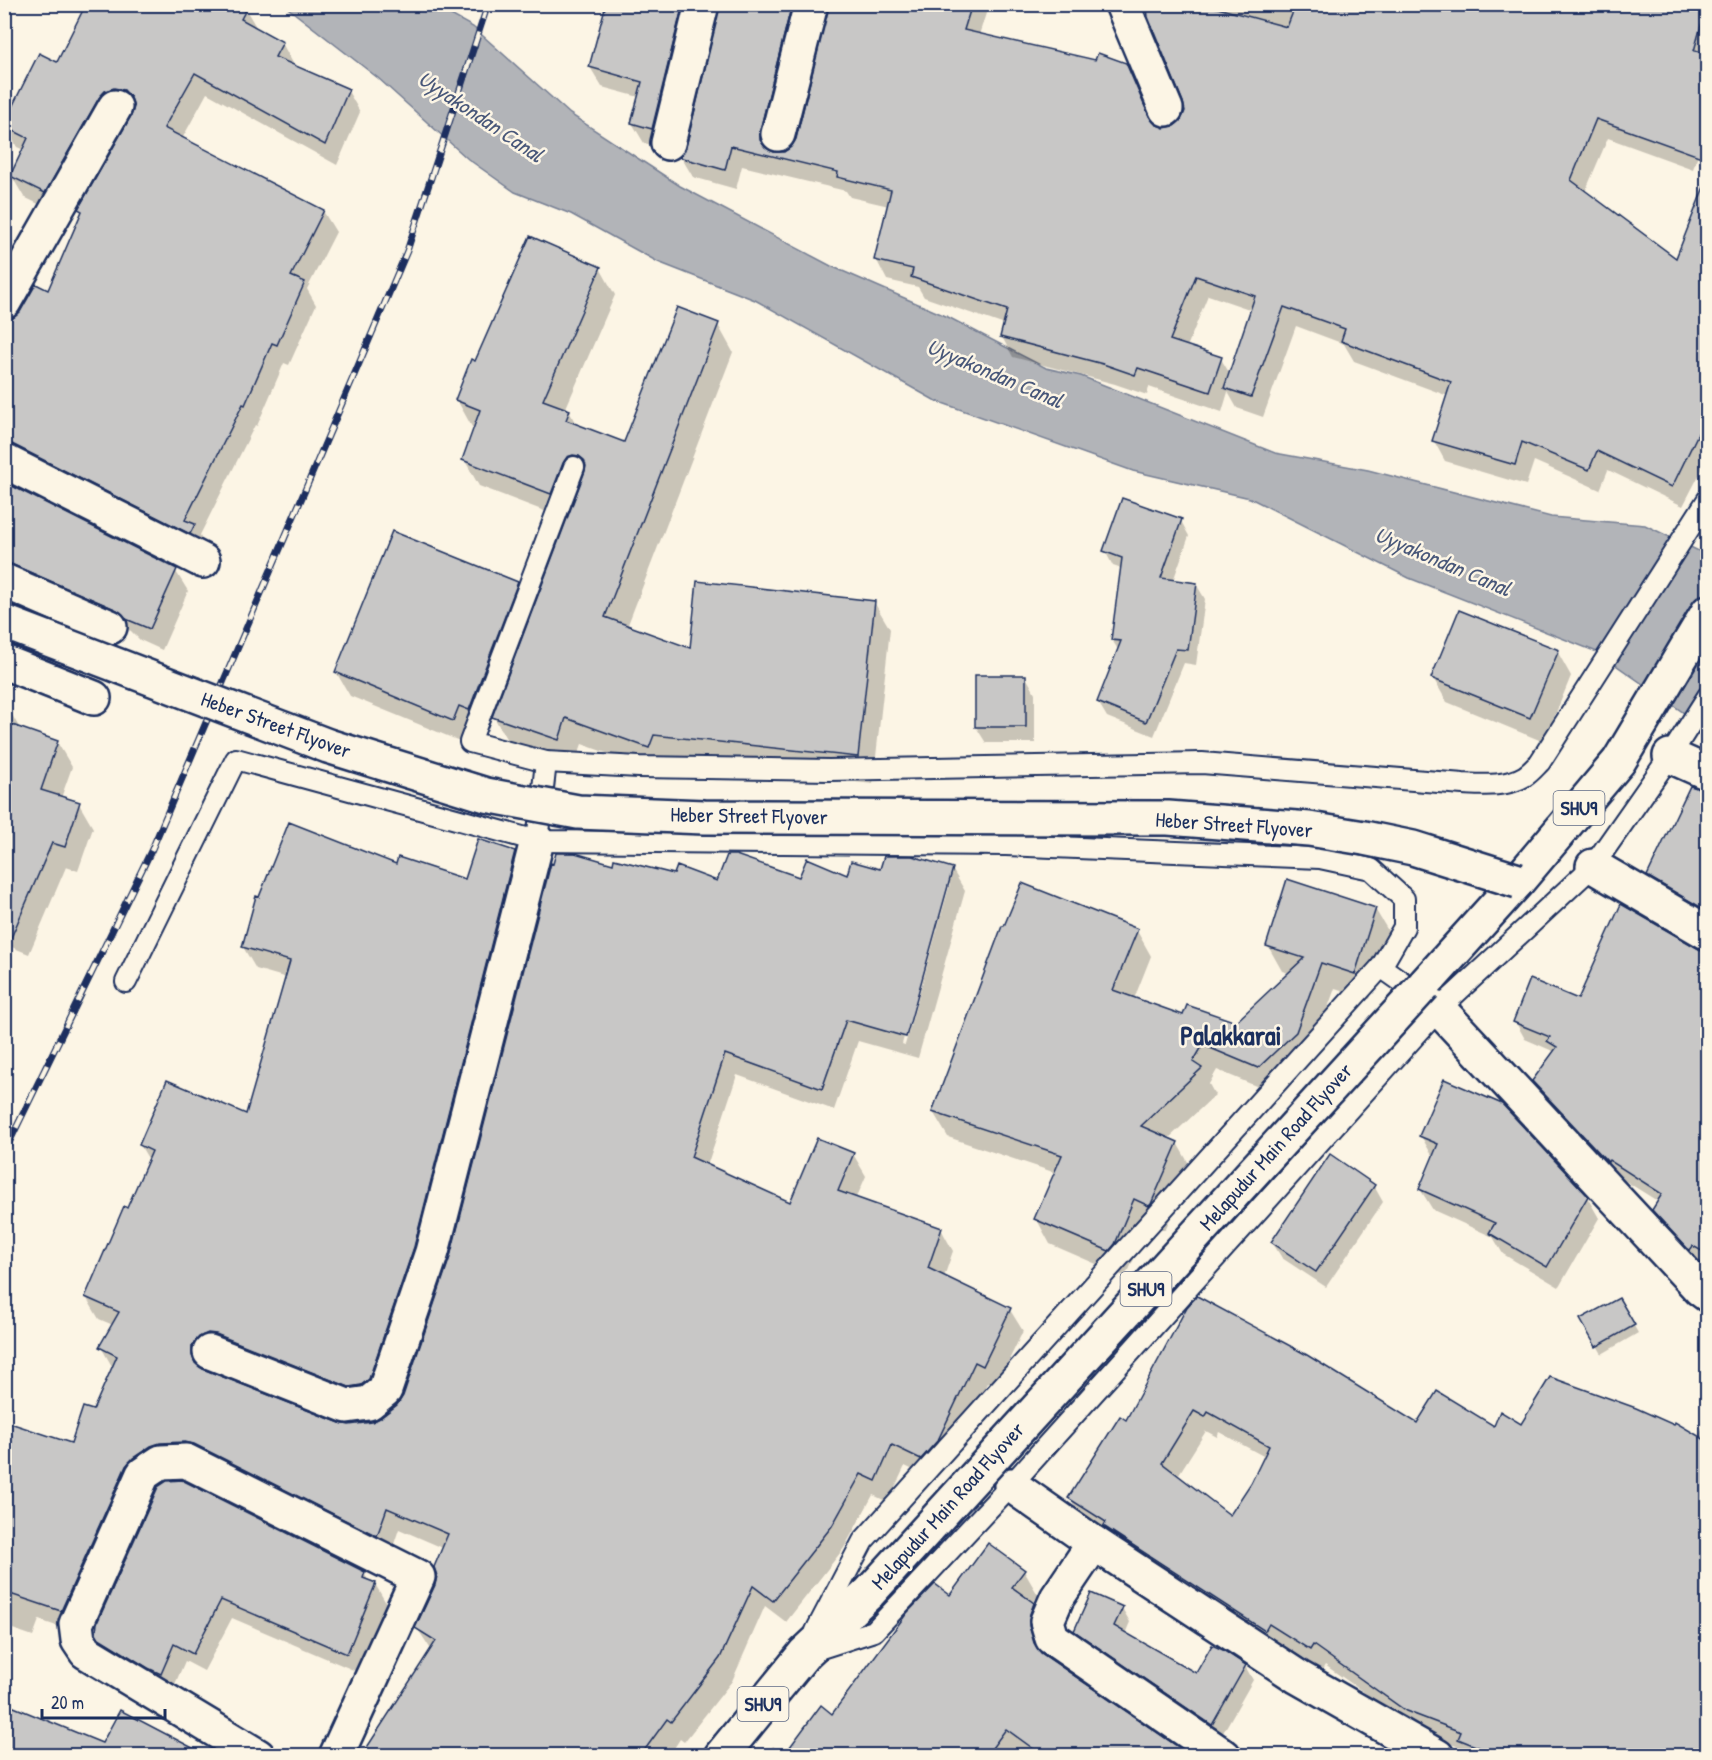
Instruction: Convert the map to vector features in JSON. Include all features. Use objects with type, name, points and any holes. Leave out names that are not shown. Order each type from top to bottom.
[{"type":"street","points":[[668,143],[702,4]]},
{"type":"street","points":[[778,134],[811,4]]},
{"type":"street","points":[[1122,4],[1166,109]]},
{"type":"street","points":[[4,302],[115,107]]},
{"type":"street","points":[[4,461],[203,561]]},
{"type":"street","points":[[4,581],[110,627]]},
{"type":"street","name":"Melapudur Main Road Flyover","points":[[805,1653],[869,1593],[1518,881],[1619,761],[1707,612]]},
{"type":"street","name":"Heber Street Flyover","points":[[4,622],[328,746],[486,795],[578,812],[704,817],[1192,820],[1308,829],[1364,838],[1413,848],[1518,881]]},
{"type":"street","points":[[4,662],[94,698]]},
{"type":"street","points":[[1670,756],[1707,773]]},
{"type":"street","points":[[210,1352],[347,1406],[369,1403],[385,1390],[432,1252],[537,841]]},
{"type":"street","points":[[1593,866],[1707,933]]},
{"type":"street","points":[[1439,1009],[1707,1295]]},
{"type":"street","points":[[258,1755],[86,1652],[78,1640],[76,1624],[143,1474],[162,1462],[186,1461],[418,1577],[336,1755]]},
{"type":"street","points":[[1011,1485],[1094,1544],[1298,1677],[1437,1755]]},
{"type":"street","points":[[1094,1544],[1057,1598],[1047,1621],[1052,1638],[1224,1755]]},
{"type":"street","name":"SHU9","points":[[721,1755],[805,1653]]},
{"type":"lane","points":[[574,467],[470,742],[546,762],[639,767],[829,770],[1202,763],[1486,785],[1507,783],[1525,776],[1540,762],[1707,500]]},
{"type":"lane","points":[[805,1653],[874,1631],[1011,1485],[1439,1009],[1593,866],[1670,756],[1707,696]]},
{"type":"lane","points":[[126,982],[236,759],[537,841],[1006,845],[1320,858],[1371,869],[1404,899],[1404,927],[1381,967],[863,1541],[805,1653]]},
{"type":"lane","points":[[537,841],[546,762]]},
{"type":"lane","points":[[1381,967],[1439,1009]]},
{"type":"water","name":"Uyyakondan Canal","points":[[284,5],[433,5],[473,27],[570,114],[680,186],[831,266],[948,317],[1046,368],[1081,376],[1275,453],[1368,470],[1551,517],[1645,525],[1707,555],[1707,729],[1597,652],[1409,578],[1250,498],[1133,471],[934,400],[755,300],[658,262],[571,214],[515,192],[468,159],[378,78]]},
{"type":"building","points":[[86,4],[249,4],[241,19],[283,42],[275,57],[349,89],[325,145],[195,73],[164,128],[324,210],[291,276],[305,282],[277,345],[272,343],[245,405],[243,404],[185,520],[195,524],[190,534],[12,444],[4,443],[4,321],[20,312],[36,284],[48,290],[82,211],[78,209],[134,107],[131,98],[124,90],[114,88],[105,91],[45,193],[10,176],[28,138],[4,126],[4,123],[39,53],[57,62]]},
{"type":"building","points":[[606,4],[683,4],[652,129],[631,123],[642,82],[589,67]]},
{"type":"building","points":[[720,4],[792,4],[760,130],[760,140],[765,147],[774,152],[784,152],[796,139],[829,4],[972,4],[964,30],[1095,60],[1098,53],[1126,63],[1149,116],[1155,124],[1164,128],[1174,126],[1181,120],[1185,111],[1148,17],[1147,6],[1203,4],[1287,27],[1296,4],[1707,4],[1694,51],[1707,53],[1707,159],[1596,119],[1571,180],[1676,258],[1705,184],[1707,185],[1707,415],[1672,487],[1597,451],[1589,470],[1522,442],[1515,465],[1432,441],[1451,382],[1341,341],[1345,329],[1284,307],[1251,397],[1224,388],[1255,296],[1196,276],[1170,340],[1222,357],[1210,392],[1138,368],[1135,375],[1103,364],[1000,337],[1007,310],[911,277],[913,269],[874,260],[891,190],[837,177],[838,172],[731,146],[725,170],[679,157],[686,147]]},
{"type":"building","points":[[530,236],[601,267],[543,400],[570,410],[566,420],[624,442],[677,307],[719,323],[605,617],[690,648],[697,581],[875,601],[858,757],[654,735],[649,748],[566,718],[559,740],[492,717],[586,466],[584,460],[579,456],[567,457],[551,494],[462,460],[480,410],[455,400],[471,359],[475,361]]},
{"type":"building","points":[[4,482],[177,569],[150,629],[126,619],[117,610],[4,563]]},
{"type":"building","points":[[1122,498],[1182,519],[1161,578],[1197,583],[1188,650],[1176,649],[1146,722],[1097,702],[1121,641],[1111,640],[1122,558],[1103,551]]},
{"type":"building","points":[[392,531],[518,582],[469,710],[459,706],[453,721],[335,672]]},
{"type":"building","points":[[1459,610],[1559,650],[1530,718],[1431,678]]},
{"type":"building","points":[[975,675],[1026,675],[1026,727],[975,727]]},
{"type":"building","points":[[4,722],[58,741],[41,790],[80,802],[65,847],[52,843],[4,954]]},
{"type":"building","points":[[1690,786],[1707,791],[1707,911],[1647,876]]},
{"type":"building","points":[[289,822],[396,864],[398,857],[465,879],[478,839],[515,851],[414,1247],[369,1379],[361,1385],[349,1387],[216,1334],[208,1333],[199,1337],[192,1346],[195,1363],[203,1369],[349,1425],[372,1422],[380,1418],[397,1405],[403,1396],[450,1257],[551,863],[553,864],[556,853],[575,853],[613,864],[614,859],[674,874],[677,866],[717,881],[727,855],[736,855],[799,877],[807,858],[847,875],[851,861],[880,869],[884,856],[912,856],[953,868],[906,1037],[846,1020],[822,1089],[725,1054],[691,1157],[790,1202],[817,1138],[854,1153],[838,1191],[942,1228],[928,1268],[1011,1308],[983,1366],[975,1362],[938,1440],[921,1459],[892,1445],[876,1481],[861,1474],[832,1526],[773,1601],[753,1586],[720,1658],[671,1722],[667,1719],[641,1755],[362,1755],[436,1641],[415,1628],[435,1585],[437,1576],[434,1567],[448,1534],[387,1508],[377,1536],[194,1444],[160,1443],[133,1458],[126,1466],[61,1611],[4,1592],[4,1421],[71,1443],[83,1407],[93,1410],[117,1356],[99,1347],[119,1312],[85,1297],[124,1206],[127,1208],[152,1151],[139,1145],[167,1080],[246,1114],[290,961],[242,947],[256,896],[259,897]]},
{"type":"building","points":[[1287,879],[1376,908],[1355,974],[1321,963],[1296,1032],[1258,1068],[1203,1045],[1193,1062],[1202,1068],[1141,1126],[1178,1142],[1151,1204],[1149,1206],[1134,1199],[1115,1244],[1109,1251],[1034,1219],[1062,1155],[932,1112],[1002,926],[1004,926],[1022,883],[1138,929],[1113,990],[1183,1015],[1187,1005],[1236,1022],[1304,958],[1266,946]]},
{"type":"building","points":[[1621,904],[1707,952],[1707,1254],[1693,1246],[1690,1250],[1687,1248],[1652,1210],[1662,1194],[1609,1160],[1608,1162],[1532,1081],[1557,1047],[1547,1041],[1550,1037],[1513,1022],[1530,979],[1578,999]]},
{"type":"building","points":[[1444,1079],[1502,1104],[1588,1196],[1547,1267],[1489,1233],[1495,1223],[1419,1189],[1438,1144],[1419,1136]]},
{"type":"building","points":[[1330,1154],[1375,1185],[1316,1272],[1271,1242]]},
{"type":"building","points":[[1197,1296],[1307,1355],[1417,1423],[1437,1391],[1494,1426],[1500,1411],[1521,1424],[1550,1377],[1636,1408],[1674,1425],[1675,1422],[1707,1441],[1707,1755],[1498,1755],[1458,1739],[1461,1732],[1406,1711],[1313,1645],[1310,1650],[1269,1624],[1265,1631],[1103,1527],[1106,1522],[1068,1498],[1120,1416],[1126,1420],[1187,1307]],"holes":[[[1194,1411],[1205,1417],[1208,1412],[1269,1446],[1251,1483],[1230,1515],[1162,1463]]]},
{"type":"building","points":[[1619,1298],[1635,1325],[1596,1347],[1580,1319]]},
{"type":"building","points":[[182,1480],[365,1572],[363,1578],[376,1583],[347,1654],[221,1600],[193,1654],[174,1644],[161,1674],[99,1638],[96,1633],[97,1623],[158,1487],[167,1481]]},
{"type":"building","points":[[988,1543],[1025,1570],[1012,1587],[1034,1603],[1029,1626],[1034,1643],[1041,1653],[1190,1755],[1042,1755],[1006,1729],[987,1755],[784,1755],[821,1705],[832,1714],[907,1613],[935,1584],[950,1595]]},
{"type":"building","points":[[1091,1593],[1123,1607],[1114,1626],[1196,1673],[1212,1645],[1246,1665],[1212,1725],[1074,1631]]},
{"type":"building","points":[[4,1703],[102,1743],[120,1710],[206,1755],[4,1755]]},
{"type":"railway","points":[[4,1153],[152,849],[407,251],[488,4]]},
{"type":"district","name":"Palakkarai","points":[[1231,1036]]}]
